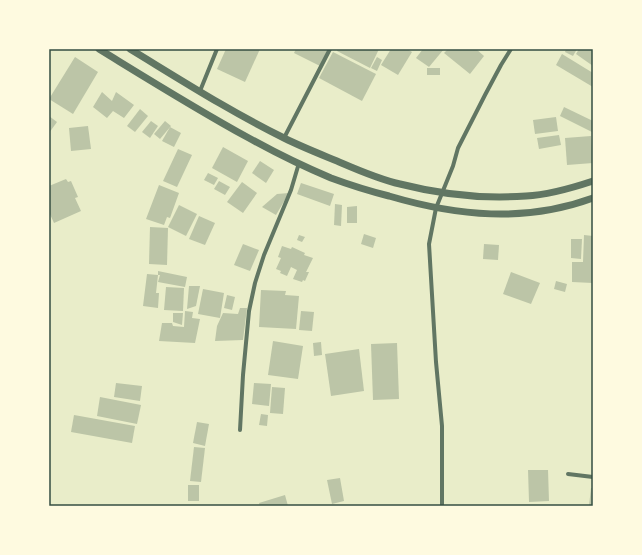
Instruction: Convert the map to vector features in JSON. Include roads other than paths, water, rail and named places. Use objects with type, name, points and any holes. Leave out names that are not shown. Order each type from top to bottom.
[{"type":"street","points":[[99,49],[206,114],[271,150],[339,181],[405,201],[436,208],[476,214],[502,215],[529,214],[554,210],[581,203],[593,198]]},
{"type":"street","points":[[130,49],[223,105],[284,138],[376,177],[399,184],[442,192],[488,197],[527,196],[550,193],[576,187],[593,181]]},
{"type":"street","points":[[200,91],[217,49]]},
{"type":"street","points":[[284,138],[330,49]]},
{"type":"street","points":[[442,506],[442,426],[436,362],[430,244],[436,208],[453,166],[458,148],[488,89],[511,49]]},
{"type":"street","points":[[240,430],[243,375],[249,319],[255,283],[264,255],[291,190],[298,163]]},
{"type":"street","points":[[568,474],[593,477]]}]
